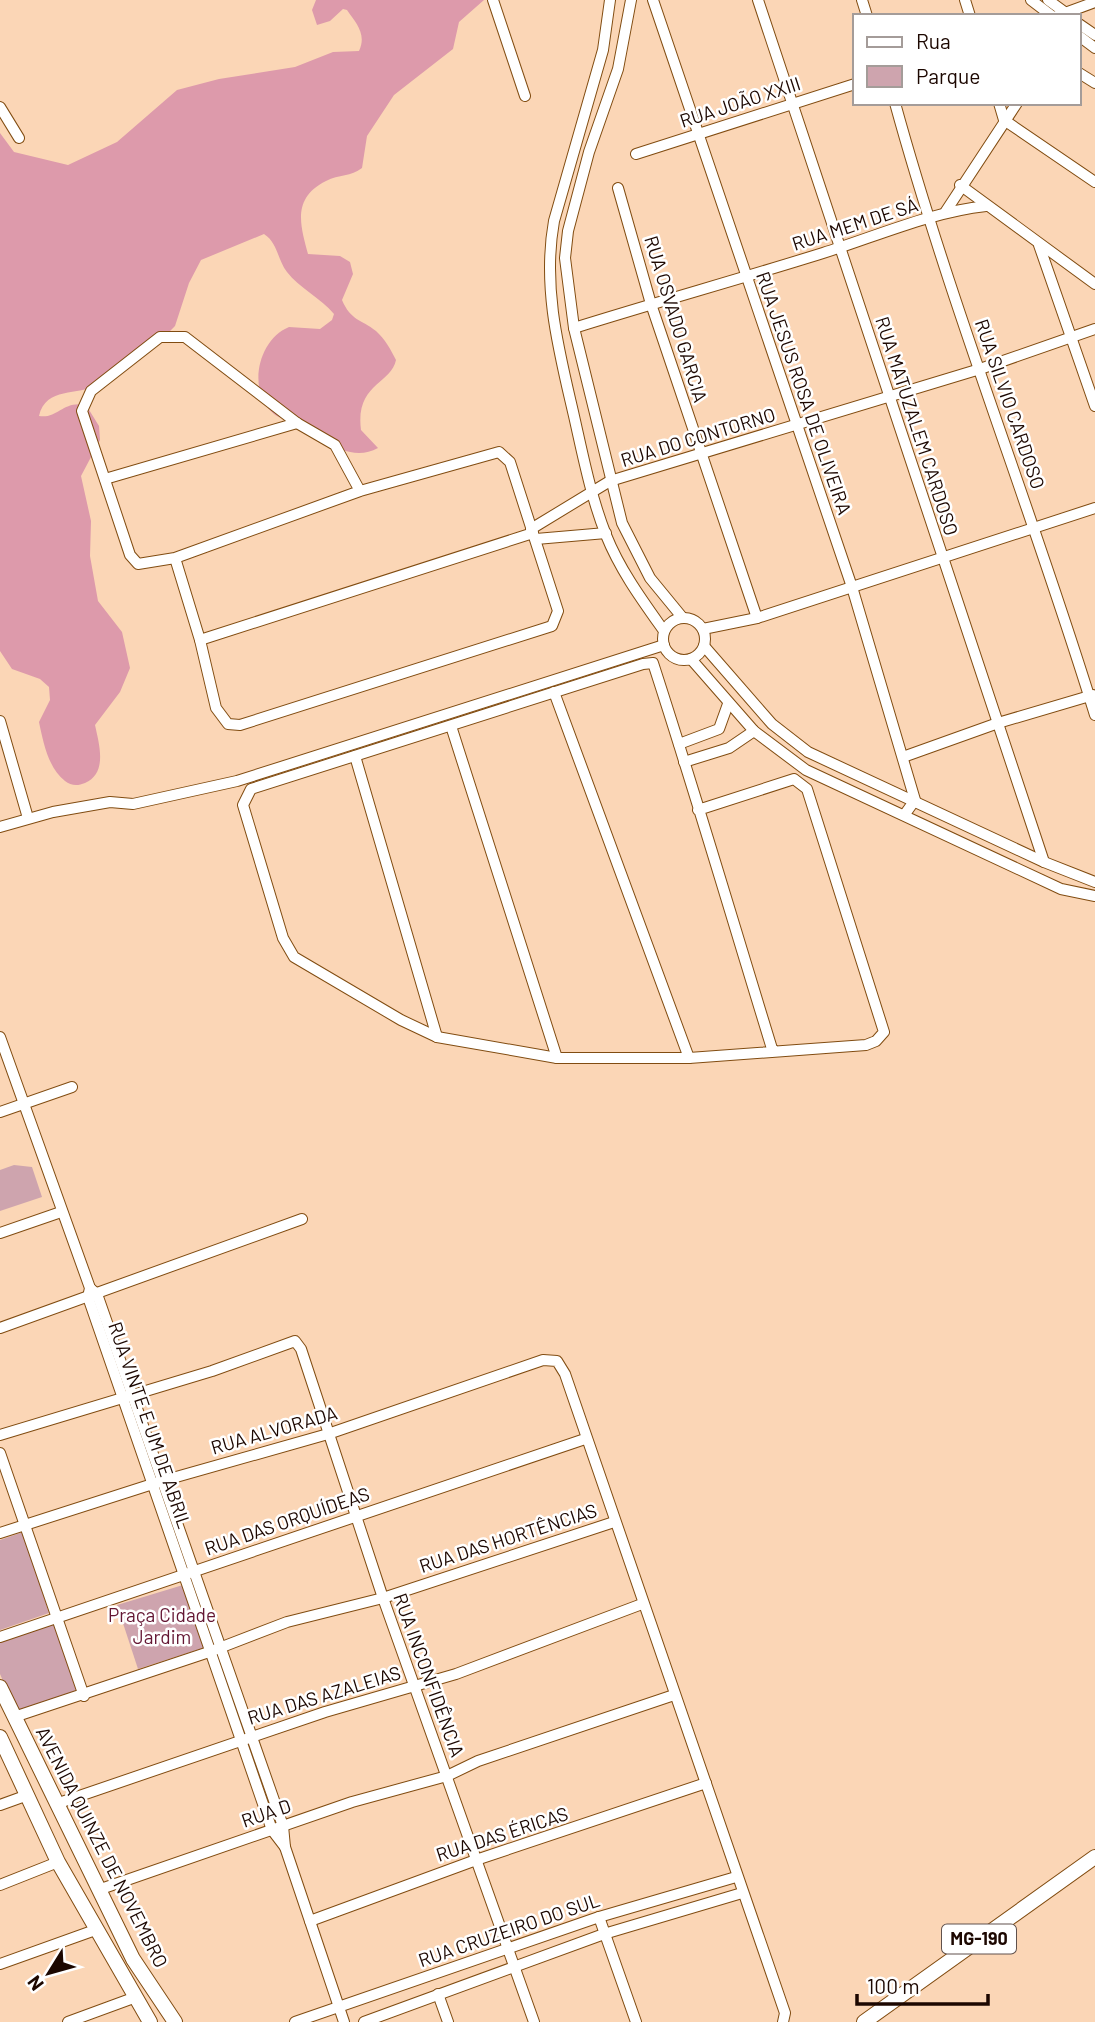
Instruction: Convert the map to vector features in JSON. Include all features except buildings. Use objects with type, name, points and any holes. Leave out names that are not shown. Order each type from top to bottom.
[{"type":"main road","name":"AVENIDA QUINZE DE NOVEMBRO","points":[[0,1687],[98,1890],[146,1978],[175,2022]]},
{"type":"main road","name":"AVENIDA QUINZE DE NOVEMBRO","points":[[0,1737],[11,1766],[58,1862],[150,2022]]},
{"type":"main road","points":[[11,1766],[32,1756]]},
{"type":"main road","name":"MG-190","points":[[864,2022],[1095,1857]]},
{"type":"main road","points":[[134,1993],[146,1978]]},
{"type":"street","points":[[493,0],[525,96]]},
{"type":"street","points":[[610,0],[608,21],[549,248],[549,287],[555,334],[592,491],[606,533],[634,589],[664,631]]},
{"type":"street","points":[[631,0],[618,69],[589,152],[565,244],[574,328],[622,523],[638,557],[663,597],[682,617]]},
{"type":"street","name":"RUA JESUS ROSA DE OLIVEIRA","points":[[653,0],[852,587],[915,800]]},
{"type":"street","name":"RUA MATUZALEM CARDOSO","points":[[758,0],[1044,862]]},
{"type":"street","points":[[1031,0],[1059,14]]},
{"type":"street","points":[[1048,0],[1060,14]]},
{"type":"street","points":[[1062,14],[1079,3],[1093,5]]},
{"type":"street","points":[[608,21],[628,25]]},
{"type":"street","name":"RUA JOÃO XXIII","points":[[636,154],[853,84]]},
{"type":"street","name":"RUA SILVIO CARDOSO","points":[[896,105],[927,220],[1092,695],[1095,715]]},
{"type":"street","points":[[1000,105],[1004,120],[1095,182]]},
{"type":"street","points":[[946,211],[960,185],[1015,105]]},
{"type":"street","points":[[0,107],[19,138]]},
{"type":"street","points":[[960,185],[1095,284]]},
{"type":"street","name":"RUA OSVADO GARCIA","points":[[618,188],[651,304],[757,618]]},
{"type":"street","name":"RUA MEM DE SÁ","points":[[574,328],[839,248],[927,220],[946,211],[986,206]]},
{"type":"street","points":[[1039,245],[1095,406]]},
{"type":"street","name":"RUA DO CONTORNO","points":[[533,534],[610,481],[980,369],[1095,329]]},
{"type":"street","points":[[175,558],[201,640],[216,708],[228,724],[240,725],[552,626],[558,611],[510,462],[499,452],[360,491],[175,558],[138,564],[130,555],[82,411],[85,400],[91,391],[160,337],[185,337],[297,423],[335,445],[360,491]]},
{"type":"street","points":[[105,479],[297,423]]},
{"type":"street","points":[[703,629],[757,618],[942,559],[1033,526],[1095,509]]},
{"type":"street","points":[[201,640],[533,534],[606,533]]},
{"type":"street","points":[[1095,882],[1044,862],[915,800],[827,762],[772,724],[704,646],[703,629],[695,620],[682,617],[671,621],[664,631],[664,645],[672,656],[691,659],[758,733],[806,771],[873,803],[905,814],[1061,889],[1095,896]]},
{"type":"street","points":[[0,827],[28,818],[110,802],[133,804],[237,781],[664,645]]},
{"type":"street","points":[[691,659],[704,646]]},
{"type":"street","points":[[698,810],[793,779],[807,789],[884,1032],[876,1041],[866,1045],[773,1052],[689,1058],[556,1058],[437,1037],[401,1020],[294,957],[283,938],[243,804],[251,789],[653,663],[679,744],[698,810],[773,1052]]},
{"type":"street","points":[[554,692],[689,1058]]},
{"type":"street","points":[[903,758],[998,723],[1092,695]]},
{"type":"street","points":[[679,744],[719,729],[729,704]]},
{"type":"street","points":[[0,722],[4,753],[28,818]]},
{"type":"street","points":[[684,762],[729,748],[772,724]]},
{"type":"street","points":[[451,726],[556,1058]]},
{"type":"street","points":[[355,756],[437,1037]]},
{"type":"street","points":[[905,814],[915,800]]},
{"type":"street","name":"RUA VINTE E UM DE ABRIL","points":[[0,1037],[189,1573],[221,1647],[246,1737],[344,2022]]},
{"type":"street","points":[[0,1112],[72,1087]]},
{"type":"street","points":[[0,1233],[61,1212]]},
{"type":"street","points":[[0,1328],[302,1219]]},
{"type":"street","name":"RUA INCONFIDÊNCIA","points":[[127,1396],[212,1371],[293,1342],[300,1349],[354,1516],[534,2022]]},
{"type":"street","name":"RUA ALVORADA","points":[[0,1534],[157,1483],[328,1434],[538,1362],[557,1361],[565,1374],[585,1439]]},
{"type":"street","points":[[0,1435],[127,1396]]},
{"type":"street","points":[[585,1439],[785,2013],[783,2022]]},
{"type":"street","name":"RUA DAS ORQUÍDEAS","points":[[0,1637],[585,1439]]},
{"type":"street","points":[[0,1453],[84,1696]]},
{"type":"street","name":"RUA DAS HORTÊNCIAS","points":[[14,1717],[84,1696],[287,1622],[383,1598],[614,1522]]},
{"type":"street","name":"RUA VINTE E UM DE ABRIL","points":[[189,1573],[209,1652],[246,1737]]},
{"type":"street","name":"RUA DAS AZALEIAS","points":[[56,1804],[246,1737],[456,1674],[642,1604]]},
{"type":"street","name":"RUA D","points":[[98,1890],[352,1802],[447,1776],[478,1761],[674,1695]]},
{"type":"street","name":"RUA DAS ÉRICAS","points":[[310,1921],[476,1860],[706,1783]]},
{"type":"street","points":[[0,1805],[26,1796]]},
{"type":"street","points":[[0,1885],[58,1862]]},
{"type":"street","name":"RUA CRUZEIRO DO SUL","points":[[295,2022],[599,1917],[736,1877]]},
{"type":"street","name":"RUA CRUZEIRO DO SUL","points":[[365,2022],[604,1934],[742,1893]]},
{"type":"street","points":[[599,1917],[636,2022]]},
{"type":"street","points":[[0,1964],[98,1928]]},
{"type":"street","points":[[68,2022],[134,1993]]},
{"type":"street","points":[[438,1994],[448,2022]]},
{"type":"green space","points":[[14,1165],[32,1167],[42,1197],[0,1211],[0,1170]]},
{"type":"green space","points":[[23,1532],[49,1613],[0,1630],[0,1540]]},
{"type":"green space","name":"Praça Cidade Jardim","points":[[183,1585],[206,1647],[138,1669],[117,1605]]},
{"type":"green space","points":[[54,1622],[77,1693],[16,1711],[0,1674],[0,1642]]},
{"type":"shaded area","points":[[316,0],[484,0],[459,22],[453,49],[394,95],[367,136],[362,168],[326,181],[308,195],[303,204],[301,223],[308,254],[340,256],[350,262],[353,274],[342,300],[345,307],[379,334],[396,360],[388,375],[374,387],[363,403],[361,430],[378,448],[356,453],[334,447],[276,415],[260,393],[259,367],[269,343],[289,327],[320,329],[332,320],[334,314],[292,278],[272,242],[264,234],[201,260],[189,283],[175,326],[125,367],[98,385],[64,393],[48,400],[39,416],[51,415],[72,405],[86,405],[99,426],[100,440],[81,476],[91,521],[90,556],[98,601],[122,632],[130,668],[120,692],[95,725],[100,757],[97,772],[85,783],[72,785],[54,769],[42,737],[39,722],[50,700],[49,687],[40,679],[12,669],[0,651],[0,133],[14,152],[68,165],[117,142],[177,90],[219,79],[295,67],[333,52],[359,51],[361,34],[347,10],[343,9],[330,21],[317,25],[312,10]]}]
